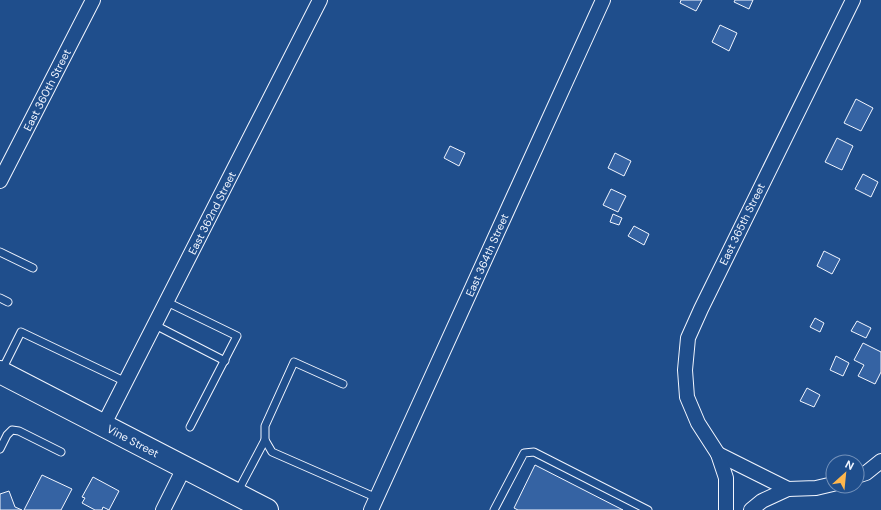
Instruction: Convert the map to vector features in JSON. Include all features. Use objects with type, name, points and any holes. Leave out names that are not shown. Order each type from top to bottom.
[{"type":"main road","name":"Vine Street","points":[[0,372],[267,510]]},
{"type":"street","name":"East 360th Street","points":[[0,181],[93,0]]},
{"type":"street","name":"East 362nd Street","points":[[104,426],[320,0]]},
{"type":"street","name":"East 364th Street","points":[[374,504],[603,0]]},
{"type":"street","name":"East 365th Street","points":[[726,510],[726,478],[718,454],[698,423],[688,397],[686,370],[688,338],[704,302],[853,0]]},
{"type":"street","points":[[718,454],[788,489]]},
{"type":"street","points":[[865,473],[881,461]]},
{"type":"street","points":[[163,510],[184,468]]},
{"type":"street","points":[[750,510],[762,501],[788,489],[816,488],[825,486]]},
{"type":"lane","points":[[0,252],[33,268]]},
{"type":"lane","points":[[0,298],[8,302]]},
{"type":"lane","points":[[167,302],[237,336],[190,427]]},
{"type":"lane","points":[[155,325],[224,361]]},
{"type":"lane","points":[[0,372],[21,332],[126,382]]},
{"type":"lane","points":[[236,495],[265,440],[265,426],[294,362],[343,384]]},
{"type":"lane","points":[[0,449],[7,435],[12,430],[19,431],[61,452]]},
{"type":"lane","points":[[265,440],[272,452],[374,504]]},
{"type":"lane","points":[[494,510],[524,453],[534,452],[648,510]]},
{"type":"building","points":[[681,0],[702,0],[696,11],[680,3]]},
{"type":"building","points":[[735,0],[753,0],[749,9],[734,2]]},
{"type":"building","points":[[720,25],[737,33],[729,51],[712,42]]},
{"type":"building","points":[[856,99],[873,108],[861,131],[844,123]]},
{"type":"building","points":[[837,138],[853,146],[842,170],[825,162]]},
{"type":"building","points":[[450,146],[465,153],[459,166],[444,158]]},
{"type":"building","points":[[615,153],[631,161],[624,176],[608,168]]},
{"type":"building","points":[[863,174],[878,182],[871,197],[855,189]]},
{"type":"building","points":[[611,189],[626,196],[618,212],[603,205]]},
{"type":"building","points":[[613,214],[622,218],[619,225],[610,222]]},
{"type":"building","points":[[634,226],[649,234],[644,245],[628,236]]},
{"type":"building","points":[[824,251],[840,259],[832,274],[817,266]]},
{"type":"building","points":[[815,318],[824,323],[820,332],[810,327]]},
{"type":"building","points":[[857,321],[871,328],[866,338],[851,331]]},
{"type":"building","points":[[863,343],[881,352],[881,372],[875,384],[858,376],[864,365],[854,360]]},
{"type":"building","points":[[836,356],[849,363],[843,376],[830,370]]},
{"type":"building","points":[[807,388],[820,395],[814,407],[800,401]]},
{"type":"building","points":[[535,465],[623,510],[518,510],[514,508]]},
{"type":"building","points":[[42,475],[72,489],[61,510],[24,510]]},
{"type":"building","points":[[93,477],[119,491],[109,510],[103,507],[102,510],[95,510],[82,503],[85,498],[82,497]]},
{"type":"building","points":[[9,491],[15,507],[22,510],[0,510],[0,494]]}]
